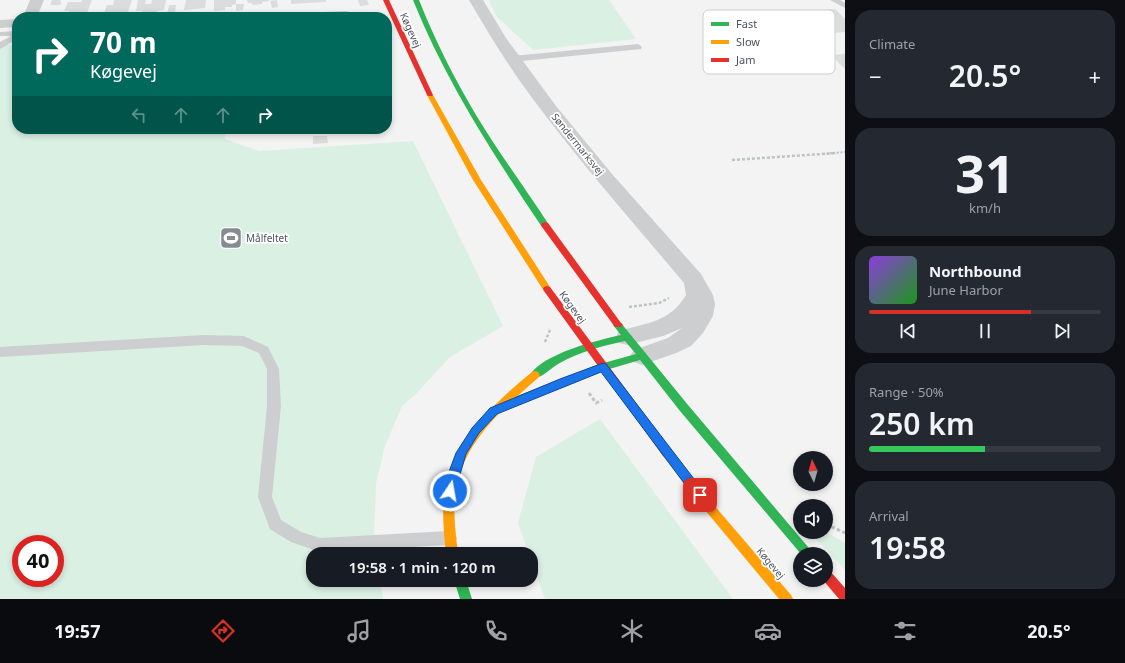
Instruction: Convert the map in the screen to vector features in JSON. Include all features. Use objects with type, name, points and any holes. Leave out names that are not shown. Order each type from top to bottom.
[{"type":"main road","name":"Køgevej","points":[[386,0],[391,12]]},
{"type":"main road","name":"Køgevej","points":[[416,0],[436,47],[464,100],[503,165],[585,282],[642,356],[802,547]]},
{"type":"main road","name":"Køgevej","points":[[392,14],[406,48],[469,169],[528,262],[588,347],[709,507],[787,599]]},
{"type":"main road","points":[[451,547],[448,506],[455,471],[461,453],[476,430],[494,411],[540,370],[563,356],[627,336]]},
{"type":"main road","points":[[494,411],[564,381],[603,367],[642,356]]},
{"type":"main road","points":[[833,583],[845,597]]},
{"type":"main road","points":[[462,587],[466,599]]},
{"type":"street","points":[[32,12],[37,0]]},
{"type":"street","name":"Søndermarksvej","points":[[476,0],[495,34],[526,80],[584,154],[693,279],[702,295],[704,312],[689,336],[673,346],[642,356]]},
{"type":"street","points":[[0,24],[12,23]]},
{"type":"street","points":[[627,336],[664,326],[680,318],[689,308],[697,295],[693,279]]},
{"type":"lane","points":[[834,0],[845,6]]},
{"type":"lane","points":[[0,34],[12,33]]},
{"type":"lane","points":[[0,46],[12,39]]},
{"type":"lane","points":[[512,59],[638,47]]},
{"type":"lane","points":[[0,352],[204,340],[244,341],[264,350],[273,369],[274,406],[265,497],[275,524],[296,537],[320,545],[449,538]]},
{"type":"path","points":[[732,160],[845,152]]},
{"type":"path","points":[[833,527],[845,533]]},
{"type":"green space","points":[[489,0],[609,0],[636,39],[533,50],[496,16]]},
{"type":"green space","name":"Målfeltet","points":[[0,44],[12,45],[12,134],[225,134],[225,139],[259,151],[413,141],[503,326],[450,357],[415,395],[402,406],[385,446],[376,483],[374,536],[375,547],[306,547],[306,587],[381,587],[383,599],[0,599]]},
{"type":"green space","points":[[600,419],[733,599],[545,599],[538,580],[538,547],[527,547],[518,523],[536,457]]},
{"type":"green space","points":[[833,536],[845,543],[845,570],[833,557],[833,547],[824,547],[816,539],[833,539]]},
{"type":"building","points":[[52,0],[61,0],[60,2],[62,2],[60,5],[50,5]]},
{"type":"building","points":[[82,0],[92,0],[87,12],[64,11],[68,2],[81,2]]},
{"type":"building","points":[[114,0],[132,0],[128,12],[104,12],[107,5],[113,5]]},
{"type":"building","points":[[138,0],[146,0],[145,4],[151,4],[152,0],[166,0],[164,10],[157,12],[136,11]]},
{"type":"building","points":[[186,0],[206,0],[205,8],[184,10]]},
{"type":"building","points":[[214,0],[236,0],[236,4],[232,5],[232,7],[225,7],[225,10],[214,11]]},
{"type":"building","points":[[247,0],[269,1],[262,2],[262,4],[252,5],[252,3],[248,3]]},
{"type":"building","points":[[277,0],[278,7],[272,8],[270,1]]},
{"type":"building","points":[[291,0],[326,0],[326,2],[291,4]]},
{"type":"building","points":[[358,0],[367,0],[369,5],[360,6]]},
{"type":"building","points":[[236,4],[244,4],[243,10],[236,11]]},
{"type":"building","points":[[169,5],[176,5],[175,12],[168,12]]},
{"type":"building","points":[[835,9],[845,19],[845,32],[835,33],[835,10],[822,10]]},
{"type":"building","points":[[845,54],[845,69],[835,59],[835,55]]},
{"type":"building","points":[[313,136],[327,136],[328,143],[313,144]]},
{"type":"traffic: fast","points":[[416,0],[442,59],[473,116],[545,225]]},
{"type":"traffic: fast","points":[[618,325],[684,408],[802,547]]},
{"type":"traffic: fast","points":[[535,375],[556,360],[579,350],[627,337]]},
{"type":"traffic: fast","points":[[511,403],[603,367],[642,356]]},
{"type":"traffic: fast","points":[[462,587],[466,599]]},
{"type":"traffic: slow","points":[[430,95],[477,180],[547,289]]},
{"type":"traffic: slow","points":[[451,547],[449,523],[450,496],[455,472],[464,451],[476,431],[492,413],[535,375]]},
{"type":"traffic: slow","points":[[667,453],[709,507],[787,599]]},
{"type":"traffic: jam","points":[[386,0],[392,12]]},
{"type":"traffic: jam","points":[[392,13],[430,95]]},
{"type":"traffic: jam","points":[[545,225],[618,325]]},
{"type":"traffic: jam","points":[[547,289],[667,453]]},
{"type":"traffic: jam","points":[[833,583],[845,597]]},
{"type":"place","name":"Målfeltet","points":[[231,238]]},
{"type":"route","points":[[450,491],[461,453],[476,430],[494,411],[564,381],[603,367],[700,495]]}]
